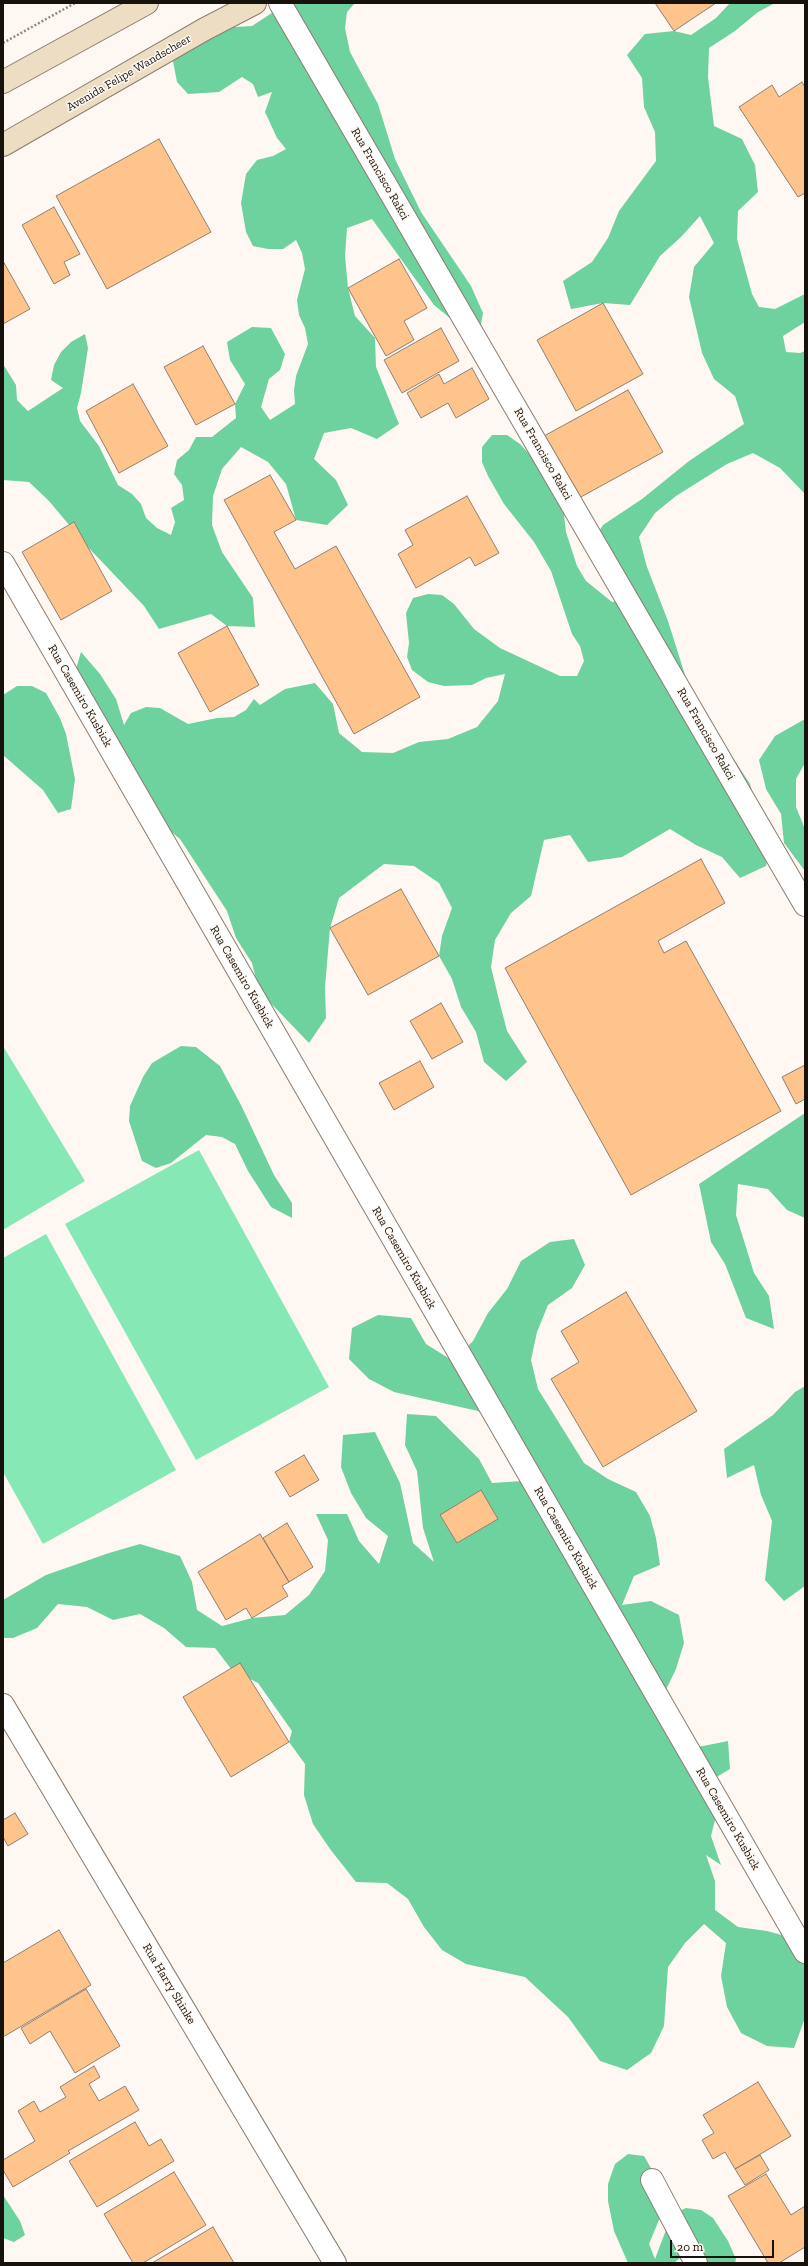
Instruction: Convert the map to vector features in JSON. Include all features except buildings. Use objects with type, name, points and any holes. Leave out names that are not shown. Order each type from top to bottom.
[{"type":"main road","points":[[3,82],[147,3]]},
{"type":"main road","name":"Avenida Felipe Wandscheer","points":[[3,145],[205,29],[255,3]]},
{"type":"street","name":"Rua Francisco Rakci","points":[[280,3],[805,905]]},
{"type":"street","name":"Rua Casemiro Kusbick","points":[[3,563],[805,1952]]},
{"type":"street","name":"Rua Harry Shinke","points":[[3,1705],[335,2263]]},
{"type":"street","points":[[652,2180],[696,2263]]},
{"type":"path","points":[[3,43],[74,3]]},
{"type":"green space","points":[[287,3],[355,3],[347,12],[345,28],[350,52],[378,104],[395,159],[421,212],[471,286],[483,313],[478,341],[434,305],[372,219],[347,228],[345,256],[348,288],[355,316],[375,338],[376,367],[399,424],[377,439],[351,428],[324,433],[314,459],[336,480],[348,505],[327,525],[296,520],[286,484],[268,462],[241,447],[222,469],[213,496],[212,525],[222,552],[253,598],[255,627],[227,626],[211,614],[159,629],[144,606],[85,544],[49,501],[29,482],[3,480],[3,364],[16,385],[17,400],[28,411],[63,388],[51,380],[54,365],[61,352],[71,342],[85,334],[88,348],[81,393],[77,408],[80,421],[99,446],[118,485],[132,494],[141,504],[146,518],[157,528],[171,535],[175,522],[171,508],[184,500],[182,485],[174,474],[177,460],[189,450],[196,437],[212,437],[236,418],[235,404],[245,384],[230,360],[227,342],[252,327],[271,328],[285,354],[280,370],[269,379],[261,407],[270,420],[295,404],[294,390],[296,376],[308,344],[305,328],[299,315],[297,300],[305,269],[302,253],[296,240],[283,249],[268,249],[253,246],[246,232],[241,203],[246,174],[257,160],[273,156],[286,149],[277,138],[265,112],[272,92],[258,97],[253,84],[242,77],[219,92],[188,94],[177,82],[171,51],[220,22],[235,27],[252,26]]},
{"type":"green space","points":[[730,3],[775,3],[758,12],[735,31],[709,48],[708,77],[714,126],[742,139],[755,165],[758,192],[738,211],[737,239],[752,294],[759,307],[775,309],[805,294],[805,322],[783,336],[786,352],[800,353],[805,351],[805,494],[780,468],[753,453],[727,464],[676,496],[655,513],[639,537],[647,567],[668,621],[686,678],[700,707],[750,784],[759,814],[772,838],[766,866],[740,878],[722,857],[696,845],[670,829],[622,857],[588,862],[570,835],[544,840],[531,896],[511,913],[495,940],[491,967],[507,1031],[527,1062],[506,1081],[484,1062],[476,1032],[461,1007],[452,979],[439,956],[442,936],[452,908],[439,883],[414,866],[384,864],[339,898],[330,928],[325,987],[326,1018],[309,1043],[259,991],[252,963],[236,938],[227,911],[180,839],[159,822],[73,679],[81,652],[100,674],[116,699],[124,725],[131,713],[146,707],[160,708],[188,724],[217,718],[234,717],[246,710],[254,699],[260,705],[285,689],[315,683],[333,704],[339,733],[362,752],[393,753],[419,742],[448,739],[477,727],[498,701],[505,674],[486,678],[472,685],[444,686],[428,682],[412,670],[407,657],[409,643],[406,613],[413,598],[428,594],[442,595],[454,604],[474,629],[500,648],[560,676],[577,676],[584,661],[580,646],[572,634],[551,571],[534,542],[504,504],[488,476],[482,462],[482,447],[492,435],[507,435],[520,444],[532,457],[562,497],[566,532],[577,566],[586,581],[612,602],[623,600],[595,537],[603,525],[642,499],[689,461],[744,424],[735,396],[714,379],[702,353],[689,297],[694,267],[714,243],[700,216],[681,237],[660,256],[630,305],[603,303],[571,309],[563,281],[592,262],[608,238],[619,211],[656,161],[655,132],[644,107],[642,78],[627,55],[645,34],[674,31],[691,35],[716,18]]},
{"type":"green space","points":[[17,686],[32,686],[46,693],[60,718],[66,734],[75,779],[71,809],[58,813],[43,790],[3,755],[3,695]]},
{"type":"green space","points":[[805,719],[805,763],[796,779],[796,807],[805,829],[805,871],[784,843],[781,814],[766,789],[759,760],[775,736]]},
{"type":"green space","points":[[3,1046],[85,1181],[3,1230]]},
{"type":"green space","points":[[181,1046],[196,1047],[220,1066],[241,1105],[274,1175],[292,1203],[292,1218],[271,1207],[248,1171],[235,1144],[222,1137],[206,1135],[171,1163],[156,1168],[142,1161],[129,1121],[130,1106],[143,1077],[152,1063]]},
{"type":"green space","points":[[805,1113],[805,1218],[787,1210],[768,1189],[738,1184],[736,1215],[754,1273],[769,1296],[774,1329],[746,1318],[725,1264],[711,1242],[699,1184]]},
{"type":"green space","points":[[199,1150],[329,1387],[196,1460],[65,1224]]},
{"type":"green space","points":[[46,1234],[176,1470],[43,1544],[3,1472],[3,1258]]},
{"type":"green space","points":[[574,1239],[585,1265],[572,1288],[548,1305],[537,1332],[531,1360],[538,1389],[584,1463],[608,1479],[636,1492],[650,1516],[656,1538],[660,1565],[634,1576],[622,1605],[651,1601],[679,1615],[684,1643],[676,1669],[663,1696],[698,1747],[728,1741],[730,1769],[708,1782],[718,1808],[711,1836],[721,1865],[706,1855],[715,1881],[715,1910],[738,1927],[767,1931],[796,1939],[805,1949],[805,2018],[794,2048],[767,2046],[741,2033],[727,2007],[721,1976],[726,1943],[704,1924],[685,1943],[668,1967],[664,2026],[651,2053],[627,2070],[600,2061],[568,2017],[525,1977],[466,1964],[442,1950],[424,1927],[408,1899],[387,1883],[356,1882],[330,1849],[313,1824],[304,1795],[305,1764],[289,1742],[292,1731],[258,1683],[232,1670],[215,1648],[186,1647],[164,1628],[140,1614],[113,1620],[87,1607],[58,1604],[37,1628],[13,1638],[3,1638],[3,1600],[46,1575],[140,1544],[180,1556],[192,1582],[197,1610],[222,1626],[252,1618],[285,1615],[309,1595],[325,1571],[328,1540],[316,1514],[347,1514],[359,1541],[379,1564],[388,1536],[366,1518],[351,1493],[341,1467],[343,1435],[375,1432],[400,1483],[413,1543],[434,1562],[423,1528],[417,1471],[405,1445],[407,1414],[436,1416],[479,1459],[492,1483],[522,1481],[504,1424],[478,1411],[394,1392],[369,1379],[349,1359],[352,1328],[378,1315],[411,1318],[426,1344],[453,1361],[473,1341],[488,1313],[507,1289],[521,1261],[550,1242]]},
{"type":"green space","points":[[805,1386],[805,1586],[784,1601],[765,1580],[772,1521],[761,1495],[754,1465],[727,1478],[724,1449],[773,1415],[795,1392]]},
{"type":"green space","points":[[628,2154],[644,2156],[651,2168],[655,2182],[661,2215],[649,2244],[655,2259],[672,2214],[686,2208],[701,2210],[713,2218],[728,2241],[736,2259],[735,2263],[686,2263],[686,2253],[674,2263],[628,2263],[614,2231],[608,2201],[608,2184],[615,2164]]},
{"type":"green space","points":[[3,2195],[20,2221],[25,2235],[14,2242],[3,2238]]}]
